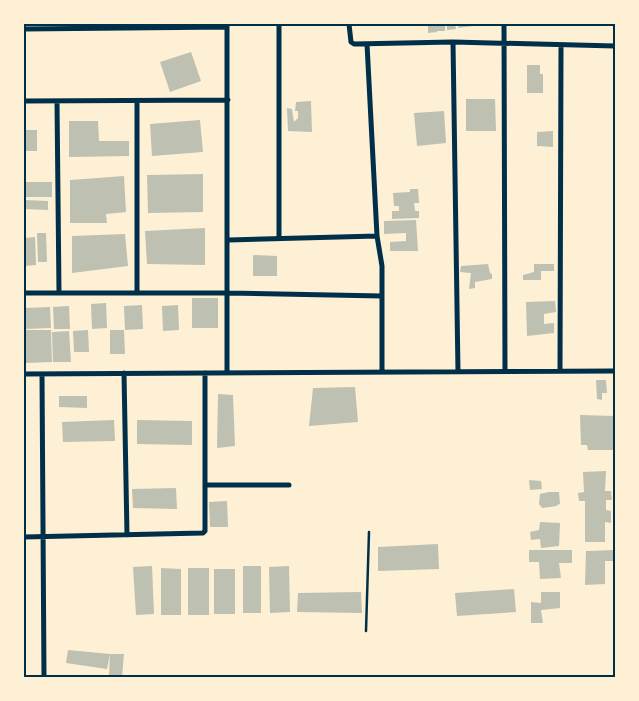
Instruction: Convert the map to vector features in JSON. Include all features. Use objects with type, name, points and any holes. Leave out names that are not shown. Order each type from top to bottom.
[{"type":"street","points":[[279,24],[280,238]]},
{"type":"street","points":[[349,24],[350,42],[354,44],[454,42],[615,46]]},
{"type":"street","points":[[504,24],[505,371]]},
{"type":"street","points":[[24,29],[227,25],[227,373]]},
{"type":"street","points":[[454,42],[458,372]]},
{"type":"street","points":[[367,44],[377,236],[382,266],[382,372]]},
{"type":"street","points":[[560,46],[560,371]]},
{"type":"street","points":[[24,101],[228,100]]},
{"type":"street","points":[[57,101],[59,293]]},
{"type":"street","points":[[136,101],[137,293]]},
{"type":"street","points":[[228,240],[377,236]]},
{"type":"street","points":[[24,293],[227,293],[382,296]]},
{"type":"street","points":[[24,374],[615,371]]},
{"type":"street","points":[[24,537],[203,533],[205,531],[205,373]]},
{"type":"street","points":[[42,374],[44,677]]},
{"type":"street","points":[[124,374],[127,535]]},
{"type":"street","points":[[205,485],[289,485]]},
{"type":"path","points":[[366,631],[370,532]]},
{"type":"building","points":[[428,24],[445,24],[445,31],[428,33]]},
{"type":"building","points":[[447,24],[455,24],[456,29],[447,30]]},
{"type":"building","points":[[459,24],[482,24],[482,25],[458,28]]},
{"type":"building","points":[[191,52],[201,81],[170,92],[160,62]]},
{"type":"building","points":[[527,65],[540,65],[540,74],[543,74],[543,93],[527,93]]},
{"type":"building","points":[[466,99],[495,99],[496,131],[466,131]]},
{"type":"building","points":[[311,101],[312,132],[288,131],[287,108],[292,109],[294,122],[298,118],[298,111],[295,111],[296,102]]},
{"type":"building","points":[[444,111],[446,143],[417,146],[414,113]]},
{"type":"building","points":[[200,120],[203,152],[152,156],[150,124]]},
{"type":"building","points":[[69,121],[98,121],[99,141],[129,141],[129,156],[69,157]]},
{"type":"building","points":[[24,130],[37,130],[37,151],[24,151]]},
{"type":"building","points":[[553,131],[553,147],[537,146],[537,132]]},
{"type":"building","points":[[203,174],[203,212],[148,213],[147,175]]},
{"type":"building","points":[[124,176],[126,212],[106,214],[107,223],[70,223],[70,180]]},
{"type":"building","points":[[24,182],[52,182],[52,197],[24,197]]},
{"type":"building","points":[[410,189],[418,189],[419,203],[414,203],[415,211],[419,211],[419,218],[392,219],[392,211],[399,211],[399,206],[394,206],[393,193],[410,192]]},
{"type":"building","points":[[24,200],[48,201],[48,210],[24,209]]},
{"type":"building","points":[[416,220],[418,251],[390,251],[390,242],[406,241],[406,233],[384,234],[384,221]]},
{"type":"building","points":[[205,228],[205,265],[147,264],[145,231]]},
{"type":"building","points":[[37,233],[46,233],[47,262],[38,262]]},
{"type":"building","points":[[125,234],[128,266],[72,273],[72,236]]},
{"type":"building","points":[[35,237],[36,265],[24,266],[24,238]]},
{"type":"building","points":[[253,255],[277,256],[277,276],[253,276]]},
{"type":"building","points":[[488,264],[492,279],[475,282],[475,288],[469,289],[471,273],[460,272],[461,266]]},
{"type":"building","points":[[534,264],[554,264],[554,271],[541,271],[541,280],[523,280],[523,275],[534,272]]},
{"type":"building","points":[[192,298],[218,298],[218,328],[192,328]]},
{"type":"building","points":[[555,301],[556,312],[544,314],[544,324],[554,323],[554,333],[527,336],[526,302]]},
{"type":"building","points":[[106,303],[107,328],[92,329],[91,304]]},
{"type":"building","points":[[142,305],[143,329],[125,330],[124,306]]},
{"type":"building","points":[[178,305],[179,330],[163,331],[162,306]]},
{"type":"building","points":[[69,306],[70,329],[54,329],[53,307]]},
{"type":"building","points":[[50,307],[51,328],[24,329],[24,308]]},
{"type":"building","points":[[24,330],[51,330],[52,362],[26,363]]},
{"type":"building","points":[[88,330],[89,352],[74,352],[73,331]]},
{"type":"building","points":[[110,330],[124,330],[125,354],[110,354]]},
{"type":"building","points":[[69,331],[71,362],[53,362],[52,332]]},
{"type":"building","points":[[596,380],[606,380],[607,393],[602,393],[602,400],[597,399]]},
{"type":"building","points":[[355,387],[358,422],[309,426],[313,388]]},
{"type":"building","points":[[218,394],[233,395],[235,446],[217,448]]},
{"type":"building","points":[[59,396],[87,396],[87,408],[59,407]]},
{"type":"building","points":[[580,415],[615,416],[614,450],[588,450],[587,445],[581,445]]},
{"type":"building","points":[[114,420],[115,441],[63,442],[62,422]]},
{"type":"building","points":[[137,420],[192,421],[192,445],[137,444]]},
{"type":"building","points":[[606,471],[605,491],[611,491],[612,500],[606,500],[606,510],[611,511],[611,523],[605,522],[605,542],[585,542],[585,501],[579,501],[578,493],[584,492],[583,472]]},
{"type":"building","points":[[529,480],[541,481],[542,489],[530,490]]},
{"type":"building","points":[[176,488],[177,509],[133,508],[132,489]]},
{"type":"building","points":[[559,492],[560,504],[542,508],[539,504],[540,494]]},
{"type":"building","points":[[227,501],[228,527],[210,527],[209,502]]},
{"type":"building","points":[[540,522],[560,523],[559,546],[541,548],[540,539],[531,540],[530,532],[539,530]]},
{"type":"building","points":[[438,544],[439,569],[378,571],[378,547]]},
{"type":"building","points":[[529,550],[572,550],[572,563],[559,563],[561,578],[540,579],[539,562],[529,562]]},
{"type":"building","points":[[615,550],[615,561],[605,561],[605,584],[585,585],[586,551]]},
{"type":"building","points":[[152,566],[154,614],[136,615],[133,567]]},
{"type":"building","points":[[243,566],[261,566],[261,613],[243,613]]},
{"type":"building","points":[[289,566],[290,612],[270,613],[269,567]]},
{"type":"building","points":[[161,568],[181,569],[181,615],[161,615]]},
{"type":"building","points":[[188,568],[209,568],[209,615],[188,615]]},
{"type":"building","points":[[214,569],[235,569],[235,614],[214,614]]},
{"type":"building","points":[[514,589],[516,612],[457,616],[455,593]]},
{"type":"building","points":[[361,592],[362,613],[297,612],[298,593]]},
{"type":"building","points":[[541,592],[560,592],[560,608],[541,610],[543,623],[531,623],[531,602],[541,603]]},
{"type":"building","points":[[68,650],[110,654],[107,669],[66,663]]},
{"type":"building","points":[[110,654],[124,654],[122,677],[109,677]]}]
